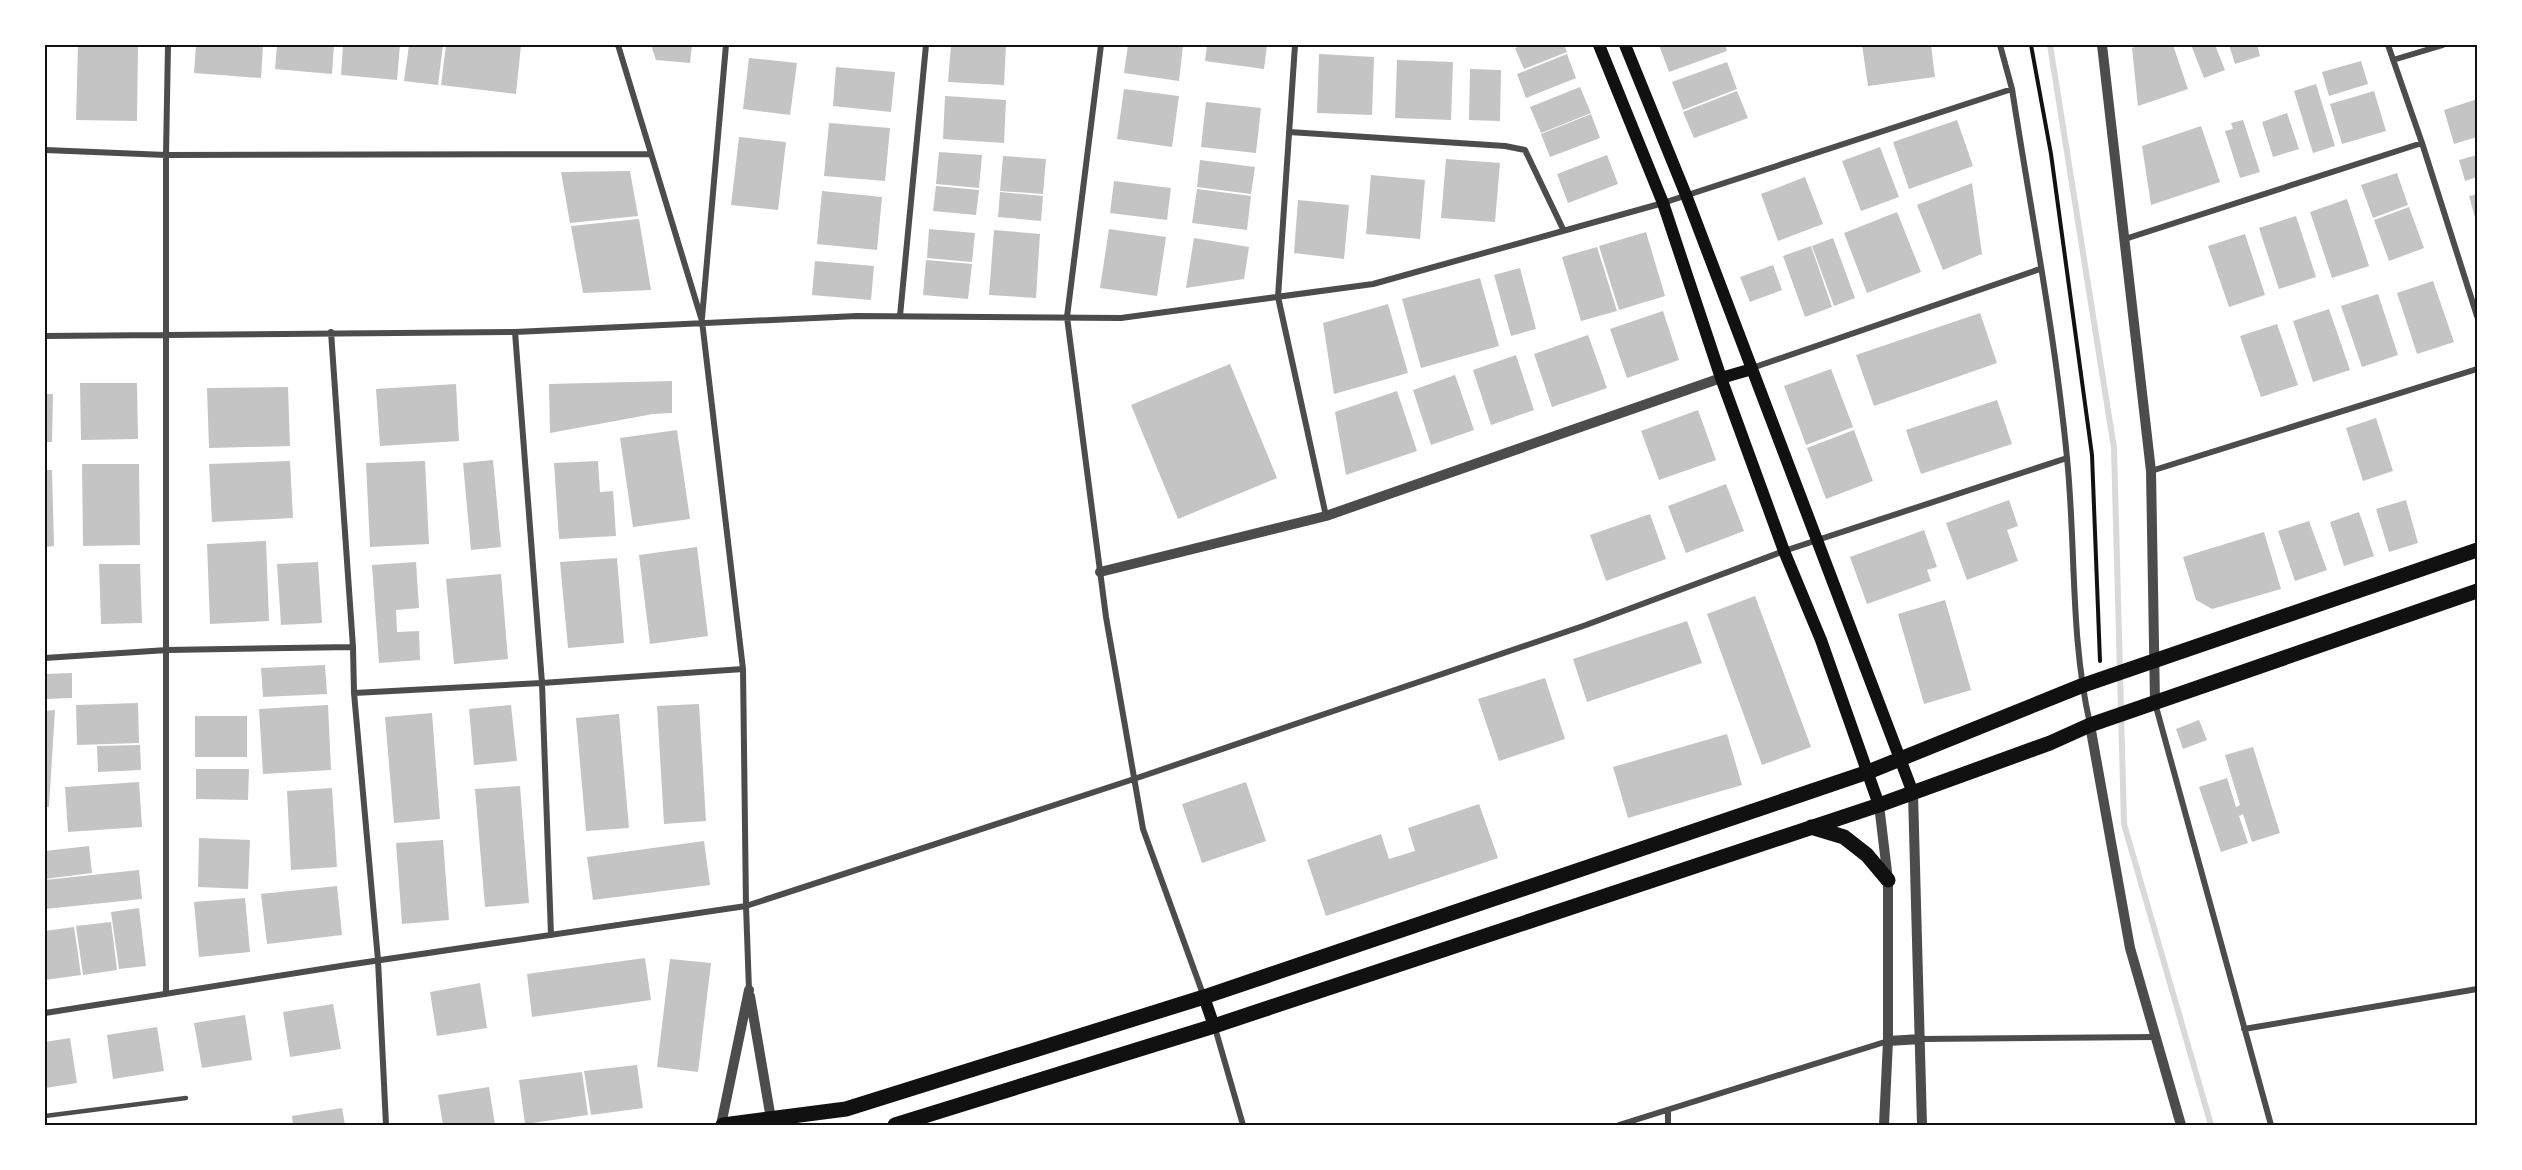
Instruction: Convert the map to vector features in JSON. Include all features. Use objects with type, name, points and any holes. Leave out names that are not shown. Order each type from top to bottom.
[{"type":"main road","points":[[1599,45],[1663,202],[1721,378],[1784,551],[1821,640],[1879,805]]},
{"type":"main road","points":[[1625,45],[1686,195],[1912,793]]},
{"type":"main road","points":[[1721,378],[1752,369]]},
{"type":"main road","points":[[722,1125],[772,1122],[846,1109],[1204,997],[1868,772],[2081,686],[2477,550]]},
{"type":"main road","points":[[895,1125],[1215,1026],[1879,805],[2050,743],[2090,725],[2477,591]]},
{"type":"main road","points":[[1811,827],[1844,837],[1867,855],[1888,880]]},
{"type":"main road","points":[[1204,997],[1215,1026]]},
{"type":"street","points":[[166,994],[168,45]]},
{"type":"street","points":[[618,45],[702,321],[743,669],[749,990],[772,1122]]},
{"type":"street","points":[[702,321],[726,45]]},
{"type":"street","points":[[900,316],[926,45]]},
{"type":"street","points":[[1101,45],[1067,317],[1100,572],[1143,829],[1204,997]]},
{"type":"street","points":[[1294,45],[1278,297],[1326,516]]},
{"type":"street","points":[[2000,45],[2012,89],[2067,458],[2081,686],[2130,948],[2181,1125]]},
{"type":"street","points":[[2102,45],[2151,471],[2155,702],[2271,1125]]},
{"type":"street","points":[[2388,45],[2477,316]]},
{"type":"street","points":[[2393,60],[2443,45]]},
{"type":"street","points":[[45,336],[515,332],[702,321],[900,316],[1121,318],[1373,284],[1686,195],[2012,89]]},
{"type":"street","points":[[1289,132],[1505,146],[1525,150],[1563,229]]},
{"type":"street","points":[[2125,239],[2422,143]]},
{"type":"street","points":[[45,150],[166,155],[651,154]]},
{"type":"street","points":[[1752,369],[2040,269]]},
{"type":"street","points":[[331,332],[353,647],[354,693],[378,960],[386,1125]]},
{"type":"street","points":[[515,332],[542,683],[551,935]]},
{"type":"street","points":[[2151,471],[2477,369]]},
{"type":"street","points":[[1100,572],[1326,516],[1721,378]]},
{"type":"street","points":[[45,1013],[378,960],[746,906],[1134,779],[1586,625],[1784,551],[2067,458]]},
{"type":"street","points":[[45,658],[167,650],[353,647]]},
{"type":"street","points":[[354,693],[743,669]]},
{"type":"street","points":[[1912,793],[1922,1125]]},
{"type":"street","points":[[1879,805],[1888,880],[1888,1041],[1884,1125]]},
{"type":"street","points":[[2244,1029],[2477,989]]},
{"type":"street","points":[[722,1125],[749,990]]},
{"type":"street","points":[[1215,1026],[1243,1125]]},
{"type":"street","points":[[1619,1125],[1888,1041],[2156,1037]]},
{"type":"street","points":[[1668,1111],[1668,1125]]},
{"type":"lane","points":[[45,1116],[186,1098]]},
{"type":"path","points":[[2031,45],[2050,154],[2092,455],[2100,662]]},
{"type":"building","points":[[78,45],[138,46],[137,121],[76,120]]},
{"type":"building","points":[[196,45],[263,45],[261,78],[194,73]]},
{"type":"building","points":[[277,45],[334,45],[332,74],[275,69]]},
{"type":"building","points":[[343,45],[400,45],[397,80],[341,75]]},
{"type":"building","points":[[409,45],[443,45],[438,85],[404,81]]},
{"type":"building","points":[[446,45],[521,45],[516,94],[441,85]]},
{"type":"building","points":[[651,45],[692,45],[690,63],[656,60]]},
{"type":"building","points":[[951,45],[1006,45],[1004,85],[948,82]]},
{"type":"building","points":[[1128,45],[1183,45],[1179,81],[1124,73]]},
{"type":"building","points":[[1207,45],[1267,45],[1264,69],[1205,61]]},
{"type":"building","points":[[1524,45],[1564,45],[1567,52],[1524,69],[1515,48]]},
{"type":"building","points":[[1659,45],[1725,45],[1727,51],[1669,72]]},
{"type":"building","points":[[1862,45],[1931,45],[1935,77],[1868,86]]},
{"type":"building","points":[[2141,45],[2173,45],[2188,89],[2138,106],[2132,48]]},
{"type":"building","points":[[2191,45],[2215,45],[2225,70],[2204,78]]},
{"type":"building","points":[[2229,45],[2257,45],[2260,56],[2235,64]]},
{"type":"building","points":[[1319,54],[1374,57],[1372,115],[1317,113]]},
{"type":"building","points":[[1567,54],[1576,78],[1526,98],[1517,74]]},
{"type":"building","points":[[749,58],[797,63],[790,115],[743,109]]},
{"type":"building","points":[[1397,60],[1453,62],[1451,120],[1395,118]]},
{"type":"building","points":[[2361,61],[2368,84],[2329,96],[2322,72]]},
{"type":"building","points":[[1727,62],[1737,89],[1683,110],[1672,82]]},
{"type":"building","points":[[836,67],[895,72],[891,112],[833,106]]},
{"type":"building","points":[[1470,69],[1501,70],[1500,121],[1469,120]]},
{"type":"building","points":[[2316,84],[2335,146],[2313,153],[2294,91]]},
{"type":"building","points":[[1580,87],[1591,113],[1541,133],[1530,107]]},
{"type":"building","points":[[1124,89],[1179,96],[1172,147],[1117,139]]},
{"type":"building","points":[[1737,91],[1748,118],[1694,138],[1683,112]]},
{"type":"building","points":[[2374,91],[2386,131],[2342,144],[2330,104]]},
{"type":"building","points":[[945,96],[1006,100],[1004,143],[943,139]]},
{"type":"building","points":[[2477,99],[2477,137],[2454,144],[2444,110]]},
{"type":"building","points":[[1206,102],[1261,108],[1256,153],[1201,147]]},
{"type":"building","points":[[2287,113],[2299,149],[2273,157],[2262,122]]},
{"type":"building","points":[[1591,114],[1600,138],[1550,157],[1541,134]]},
{"type":"building","points":[[1957,120],[1973,166],[1909,189],[1893,142]]},
{"type":"building","points":[[2243,120],[2260,172],[2240,178],[2225,131],[2233,129],[2231,123]]},
{"type":"building","points":[[829,123],[890,128],[885,181],[824,176]]},
{"type":"building","points":[[2201,126],[2220,182],[2151,205],[2142,146]]},
{"type":"building","points":[[739,137],[786,142],[778,210],[731,205]]},
{"type":"building","points":[[1880,147],[1899,197],[1861,211],[1842,161]]},
{"type":"building","points":[[939,152],[982,155],[979,188],[936,184]]},
{"type":"building","points":[[1607,155],[1618,184],[1568,203],[1557,174]]},
{"type":"building","points":[[2477,155],[2477,177],[2465,181],[2459,160]]},
{"type":"building","points":[[1003,156],[1046,159],[1043,194],[1000,191]]},
{"type":"building","points":[[1446,159],[1500,163],[1495,222],[1441,218]]},
{"type":"building","points":[[1200,160],[1255,167],[1251,194],[1197,187]]},
{"type":"building","points":[[630,171],[638,216],[570,223],[561,172]]},
{"type":"building","points":[[2397,173],[2408,205],[2373,218],[2361,185]]},
{"type":"building","points":[[1371,175],[1425,180],[1420,239],[1366,234]]},
{"type":"building","points":[[1805,177],[1823,224],[1778,241],[1761,194]]},
{"type":"building","points":[[1114,181],[1171,188],[1167,220],[1110,213]]},
{"type":"building","points":[[1972,183],[1982,254],[1943,270],[1917,205]]},
{"type":"building","points":[[936,186],[979,190],[976,215],[933,211]]},
{"type":"building","points":[[1197,189],[1251,196],[1247,230],[1192,223]]},
{"type":"building","points":[[822,191],[882,197],[877,250],[817,244]]},
{"type":"building","points":[[1000,192],[1043,196],[1041,221],[998,217]]},
{"type":"building","points":[[2477,194],[2477,220],[2476,221],[2469,196]]},
{"type":"building","points":[[2347,199],[2369,266],[2332,278],[2310,212]]},
{"type":"building","points":[[1298,200],[1349,205],[1344,259],[1294,253]]},
{"type":"building","points":[[2409,207],[2424,248],[2389,261],[2374,220]]},
{"type":"building","points":[[1897,212],[1921,272],[1867,293],[1844,233]]},
{"type":"building","points":[[2296,216],[2316,277],[2279,289],[2259,228]]},
{"type":"building","points":[[639,219],[651,290],[583,293],[571,226]]},
{"type":"building","points":[[929,229],[975,233],[972,262],[927,258]]},
{"type":"building","points":[[1109,229],[1166,237],[1157,296],[1100,288]]},
{"type":"building","points":[[994,230],[1040,234],[1036,298],[989,295]]},
{"type":"building","points":[[1646,232],[1665,296],[1619,310],[1599,246]]},
{"type":"building","points":[[2245,234],[2265,295],[2229,307],[2208,246]]},
{"type":"building","points":[[1194,238],[1249,247],[1244,279],[1186,288]]},
{"type":"building","points":[[1833,238],[1855,298],[1834,306],[1812,246]]},
{"type":"building","points":[[1811,246],[1832,307],[1805,317],[1783,256]]},
{"type":"building","points":[[1597,247],[1617,311],[1581,321],[1562,257]]},
{"type":"building","points":[[926,260],[972,264],[968,299],[923,295]]},
{"type":"building","points":[[815,261],[874,266],[871,300],[812,295]]},
{"type":"building","points":[[1773,265],[1782,290],[1750,302],[1740,277]]},
{"type":"building","points":[[1520,268],[1536,329],[1511,336],[1494,275]]},
{"type":"building","points":[[1480,278],[1499,346],[1421,368],[1402,299]]},
{"type":"building","points":[[2433,281],[2454,342],[2417,354],[2397,293]]},
{"type":"building","points":[[2378,294],[2398,355],[2362,367],[2341,306]]},
{"type":"building","points":[[1388,304],[1408,373],[1334,394],[1323,323]]},
{"type":"building","points":[[2329,309],[2350,370],[2313,382],[2293,321]]},
{"type":"building","points":[[1663,311],[1679,360],[1627,378],[1610,329]]},
{"type":"building","points":[[1980,313],[1997,363],[1874,406],[1856,355]]},
{"type":"building","points":[[2277,324],[2298,385],[2261,397],[2240,336]]},
{"type":"building","points":[[1588,335],[1607,388],[1552,407],[1534,354]]},
{"type":"building","points":[[1516,355],[1534,410],[1491,425],[1473,370]]},
{"type":"building","points":[[1230,364],[1277,478],[1178,519],[1131,405]]},
{"type":"building","points":[[1831,369],[1853,427],[1806,445],[1784,386]]},
{"type":"building","points":[[1455,375],[1474,430],[1431,445],[1413,390]]},
{"type":"building","points":[[672,381],[672,413],[653,414],[550,433],[549,384]]},
{"type":"building","points":[[80,383],[137,383],[138,439],[81,440]]},
{"type":"building","points":[[456,384],[459,441],[380,446],[376,389]]},
{"type":"building","points":[[288,387],[290,446],[209,448],[207,388]]},
{"type":"building","points":[[1397,391],[1417,451],[1346,475],[1335,412]]},
{"type":"building","points":[[45,394],[53,394],[52,442],[45,442]]},
{"type":"building","points":[[1997,400],[2012,444],[1921,474],[1906,430]]},
{"type":"building","points":[[1698,410],[1716,460],[1659,480],[1641,431]]},
{"type":"building","points":[[2376,418],[2393,471],[2363,481],[2346,428]]},
{"type":"building","points":[[677,430],[690,519],[633,527],[620,438]]},
{"type":"building","points":[[1854,430],[1873,481],[1826,499],[1807,448]]},
{"type":"building","points":[[493,460],[501,547],[471,550],[463,463]]},
{"type":"building","points":[[290,461],[293,518],[212,522],[209,464]]},
{"type":"building","points":[[425,461],[429,544],[370,547],[366,463]]},
{"type":"building","points":[[598,461],[600,492],[613,491],[616,536],[559,539],[554,463]]},
{"type":"building","points":[[82,464],[139,464],[140,545],[83,546]]},
{"type":"building","points":[[45,470],[52,470],[54,546],[45,547]]},
{"type":"building","points":[[1726,484],[1744,531],[1686,553],[1668,506]]},
{"type":"building","points":[[2009,500],[2018,526],[2007,530],[2018,561],[1967,580],[1946,523]]},
{"type":"building","points":[[2406,500],[2418,543],[2389,552],[2376,509]]},
{"type":"building","points":[[2359,512],[2374,556],[2344,566],[2330,522]]},
{"type":"building","points":[[1650,514],[1666,559],[1606,581],[1590,535]]},
{"type":"building","points":[[2309,521],[2327,570],[2295,581],[2278,531]]},
{"type":"building","points":[[1924,530],[1937,567],[1927,570],[1931,581],[1867,604],[1850,557]]},
{"type":"building","points":[[2264,532],[2281,589],[2212,609],[2196,600],[2183,557]]},
{"type":"building","points":[[266,541],[269,621],[210,624],[207,544]]},
{"type":"building","points":[[697,547],[708,636],[650,644],[639,555]]},
{"type":"building","points":[[617,558],[624,643],[568,648],[560,562]]},
{"type":"building","points":[[318,562],[322,623],[281,625],[277,564]]},
{"type":"building","points":[[416,562],[419,608],[396,610],[397,632],[419,631],[420,660],[379,663],[372,565]]},
{"type":"building","points":[[99,564],[140,564],[142,623],[101,624]]},
{"type":"building","points":[[501,574],[508,659],[454,664],[446,579]]},
{"type":"building","points":[[1755,596],[1811,747],[1762,765],[1707,614]]},
{"type":"building","points":[[1945,600],[1971,690],[1924,704],[1898,614]]},
{"type":"building","points":[[1687,621],[1702,663],[1587,702],[1573,659]]},
{"type":"building","points":[[325,665],[327,694],[263,697],[261,668]]},
{"type":"building","points":[[72,673],[72,698],[45,699],[45,674]]},
{"type":"building","points":[[1545,678],[1565,739],[1499,761],[1478,699]]},
{"type":"building","points":[[138,703],[139,743],[77,745],[76,705]]},
{"type":"building","points":[[699,704],[706,821],[664,824],[657,706]]},
{"type":"building","points":[[328,705],[331,770],[263,774],[259,709]]},
{"type":"building","points":[[511,705],[517,761],[474,765],[469,709]]},
{"type":"building","points":[[55,710],[49,807],[45,807],[45,711]]},
{"type":"building","points":[[432,713],[440,819],[394,823],[385,717]]},
{"type":"building","points":[[619,714],[629,828],[586,831],[576,718]]},
{"type":"building","points":[[195,716],[247,716],[247,757],[195,757]]},
{"type":"building","points":[[2199,720],[2207,740],[2183,749],[2176,729]]},
{"type":"building","points":[[1727,734],[1742,785],[1628,818],[1613,767]]},
{"type":"building","points":[[140,745],[141,770],[98,772],[97,746]]},
{"type":"building","points":[[2253,747],[2280,833],[2252,842],[2243,814],[2239,816],[2248,843],[2221,852],[2199,787],[2227,778],[2236,807],[2240,805],[2225,755]]},
{"type":"building","points":[[196,769],[249,769],[248,800],[196,799]]},
{"type":"building","points":[[139,782],[142,827],[68,832],[65,787]]},
{"type":"building","points":[[1246,782],[1266,841],[1202,863],[1182,804]]},
{"type":"building","points":[[520,786],[529,903],[485,907],[475,789]]},
{"type":"building","points":[[332,788],[337,867],[291,870],[287,791]]},
{"type":"building","points":[[1479,804],[1498,858],[1326,916],[1307,860],[1381,834],[1389,859],[1415,851],[1408,828]]},
{"type":"building","points":[[199,838],[250,840],[248,889],[198,887]]},
{"type":"building","points":[[443,840],[449,920],[402,924],[396,843]]},
{"type":"building","points":[[704,841],[710,885],[593,900],[587,857]]},
{"type":"building","points":[[89,846],[92,873],[45,879],[45,851]]},
{"type":"building","points":[[139,870],[142,899],[45,909],[45,880]]},
{"type":"building","points":[[337,886],[342,935],[267,944],[261,894]]},
{"type":"building","points":[[245,898],[250,952],[199,957],[194,902]]},
{"type":"building","points":[[139,908],[146,966],[119,969],[111,912]]},
{"type":"building","points":[[111,922],[117,970],[83,975],[76,926]]},
{"type":"building","points":[[74,927],[81,975],[45,980],[45,931]]},
{"type":"building","points":[[645,958],[651,1000],[532,1017],[527,974]]},
{"type":"building","points":[[670,959],[711,963],[698,1072],[657,1067]]},
{"type":"building","points":[[480,983],[487,1028],[437,1036],[430,992]]},
{"type":"building","points":[[333,1004],[341,1049],[290,1057],[283,1012]]},
{"type":"building","points":[[245,1015],[252,1060],[202,1068],[194,1023]]},
{"type":"building","points":[[157,1027],[164,1071],[113,1079],[107,1035]]},
{"type":"building","points":[[70,1038],[77,1083],[45,1088],[45,1042]]},
{"type":"building","points":[[637,1065],[643,1108],[591,1115],[584,1071]]},
{"type":"building","points":[[582,1072],[588,1115],[525,1124],[519,1080]]},
{"type":"building","points":[[489,1087],[495,1125],[443,1125],[438,1095]]},
{"type":"building","points":[[342,1108],[345,1125],[293,1125],[292,1116]]},
{"type":"waterway","points":[[2050,45],[2114,448],[2124,824],[2211,1125]]}]
